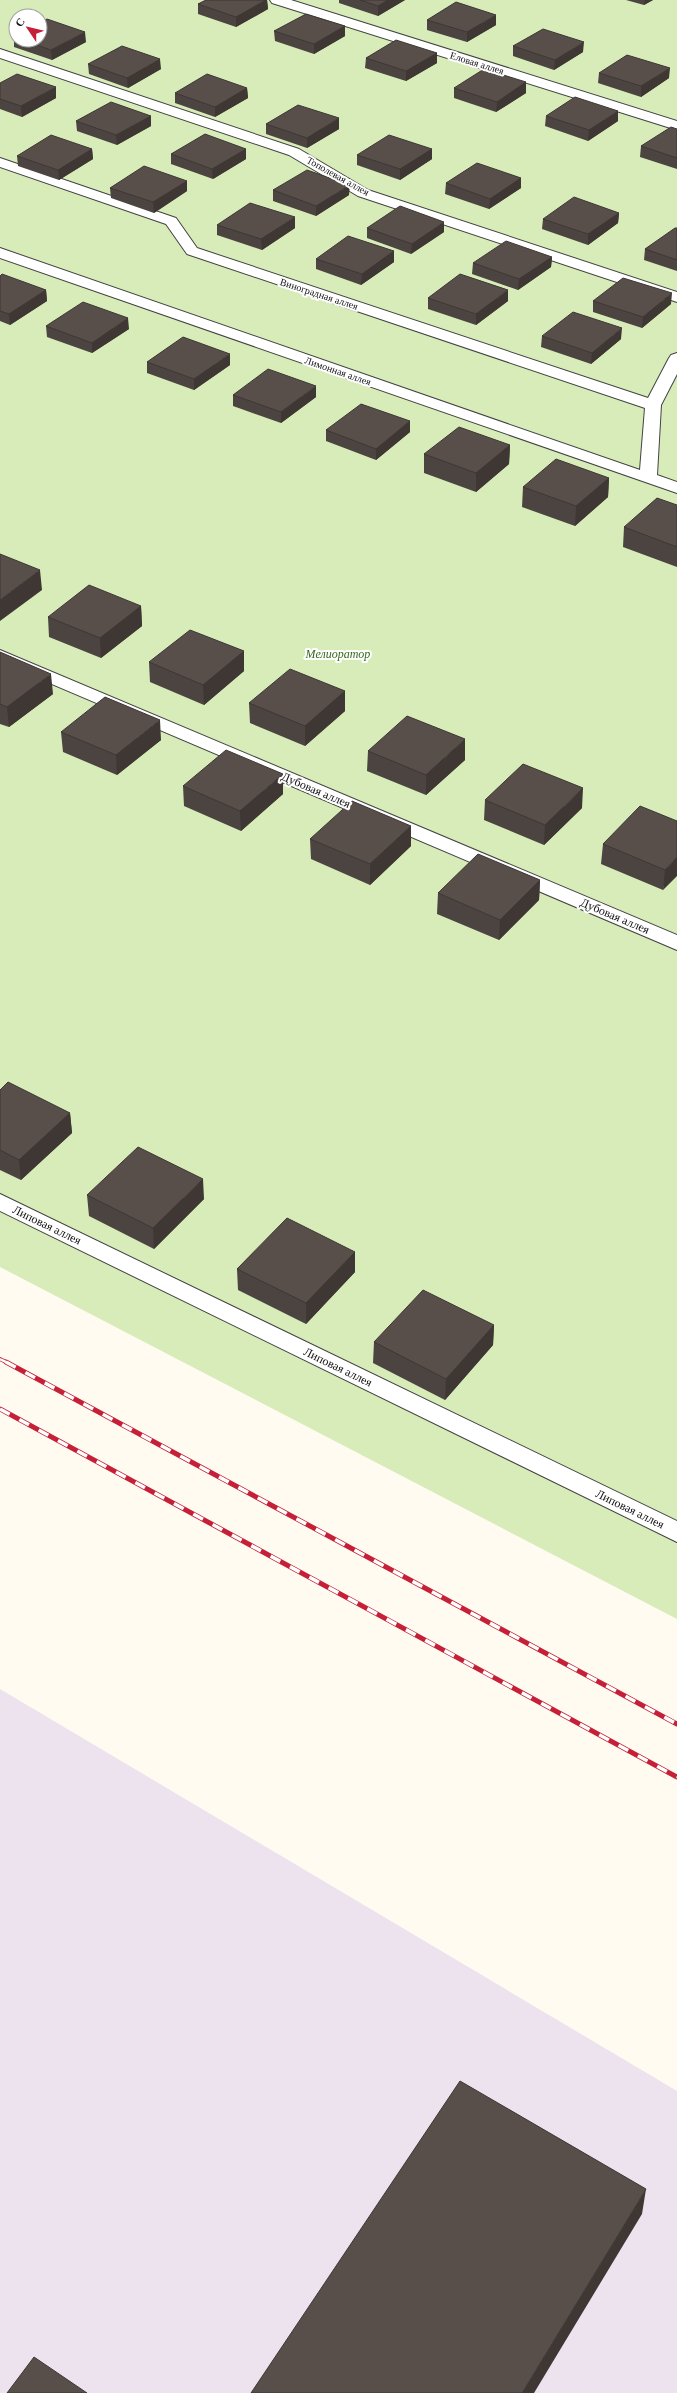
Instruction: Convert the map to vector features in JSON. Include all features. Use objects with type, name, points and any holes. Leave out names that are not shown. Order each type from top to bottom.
[{"type":"street","name":"Еловая аллея","points":[[277,0],[677,126]]},
{"type":"street","name":"Тополевая аллея","points":[[0,53],[294,152],[363,193],[677,297]]},
{"type":"street","name":"Виноградная аллея","points":[[0,162],[171,221],[192,251],[653,405]]},
{"type":"street","name":"Лимонная аллея","points":[[0,253],[677,488]]},
{"type":"street","points":[[648,478],[653,405],[677,358]]},
{"type":"street","name":"Дубовая аллея","points":[[0,655],[677,943]]},
{"type":"street","name":"Липовая аллея","points":[[0,1202],[677,1532]]},
{"type":"shaded area","points":[[0,1689],[677,2091],[677,2393],[0,2393]]},
{"type":"green space","name":"Мелиоратор","points":[[0,0],[677,0],[677,1619],[0,1267]]},
{"type":"building","points":[[206,0],[266,0],[236,17],[198,4]]},
{"type":"building","points":[[360,0],[388,0],[378,6]]},
{"type":"building","points":[[456,2],[496,15],[467,32],[427,20]]},
{"type":"building","points":[[306,14],[345,26],[314,44],[274,31]]},
{"type":"building","points":[[48,19],[85,32],[51,50],[45,48],[48,48]]},
{"type":"building","points":[[543,29],[584,42],[555,60],[513,46]]},
{"type":"building","points":[[396,40],[437,53],[406,71],[366,58]]},
{"type":"building","points":[[122,46],[160,59],[127,78],[88,64]]},
{"type":"building","points":[[627,55],[670,68],[641,86],[599,73]]},
{"type":"building","points":[[484,69],[526,82],[497,102],[454,88]]},
{"type":"building","points":[[17,74],[56,87],[21,106],[0,99],[0,83]]},
{"type":"building","points":[[207,74],[247,88],[215,107],[175,93]]},
{"type":"building","points":[[575,97],[618,111],[589,130],[546,116]]},
{"type":"building","points":[[111,102],[151,116],[116,135],[76,121]]},
{"type":"building","points":[[298,105],[339,118],[307,138],[266,124]]},
{"type":"building","points":[[671,127],[677,129],[677,158],[641,146]]},
{"type":"building","points":[[205,134],[246,149],[212,169],[171,154]]},
{"type":"building","points":[[51,135],[92,149],[58,170],[17,156]]},
{"type":"building","points":[[389,135],[432,149],[400,169],[357,155]]},
{"type":"building","points":[[477,163],[521,178],[490,199],[446,183]]},
{"type":"building","points":[[144,166],[187,181],[153,202],[110,188]]},
{"type":"building","points":[[307,170],[350,185],[316,206],[273,190]]},
{"type":"building","points":[[574,197],[619,213],[588,234],[543,219]]},
{"type":"building","points":[[250,203],[295,217],[261,239],[217,225]]},
{"type":"building","points":[[400,206],[444,222],[412,244],[367,228]]},
{"type":"building","points":[[677,228],[677,260],[645,249]]},
{"type":"building","points":[[348,236],[394,251],[362,274],[316,259]]},
{"type":"building","points":[[506,241],[552,257],[519,279],[473,263]]},
{"type":"building","points":[[2,274],[46,290],[9,314],[0,311],[0,276]]},
{"type":"building","points":[[460,274],[508,290],[476,314],[428,298]]},
{"type":"building","points":[[623,278],[672,293],[643,317],[593,301]]},
{"type":"building","points":[[83,302],[128,318],[92,343],[46,326]]},
{"type":"building","points":[[573,312],[622,328],[592,353],[542,336]]},
{"type":"building","points":[[183,337],[230,354],[194,379],[147,362]]},
{"type":"building","points":[[268,369],[316,386],[281,412],[233,395]]},
{"type":"building","points":[[361,404],[410,421],[376,449],[326,430]]},
{"type":"building","points":[[459,427],[510,445],[476,473],[424,454]]},
{"type":"building","points":[[556,459],[609,478],[576,506],[523,487]]},
{"type":"building","points":[[657,498],[677,505],[677,547],[624,527]]},
{"type":"building","points":[[0,554],[40,570],[0,600]]},
{"type":"building","points":[[89,585],[141,606],[100,638],[48,617]]},
{"type":"building","points":[[190,630],[244,651],[203,685],[149,662]]},
{"type":"building","points":[[0,652],[51,674],[7,707],[0,704]]},
{"type":"building","points":[[290,669],[345,691],[305,726],[249,703]]},
{"type":"building","points":[[105,697],[160,720],[116,755],[61,732]]},
{"type":"building","points":[[407,716],[465,739],[426,775],[368,751]]},
{"type":"building","points":[[226,750],[283,774],[240,811],[183,786]]},
{"type":"building","points":[[523,764],[583,788],[545,825],[485,800]]},
{"type":"building","points":[[352,801],[411,826],[370,864],[310,839]]},
{"type":"building","points":[[640,806],[677,821],[677,857],[665,870],[603,844]]},
{"type":"building","points":[[478,854],[540,880],[500,920],[438,893]]},
{"type":"building","points":[[8,1082],[70,1113],[19,1160],[0,1150],[0,1090]]},
{"type":"building","points":[[138,1147],[203,1179],[153,1228],[87,1195]]},
{"type":"building","points":[[287,1218],[355,1252],[306,1303],[237,1269]]},
{"type":"building","points":[[423,1290],[494,1325],[446,1379],[374,1342]]},
{"type":"building","points":[[460,2081],[646,2189],[522,2393],[251,2393]]},
{"type":"building","points":[[34,2357],[87,2393],[7,2393]]},
{"type":"railway","points":[[0,1359],[6,1362]]},
{"type":"railway","points":[[6,1362],[677,1724]]},
{"type":"railway","points":[[0,1409],[677,1777]]}]
